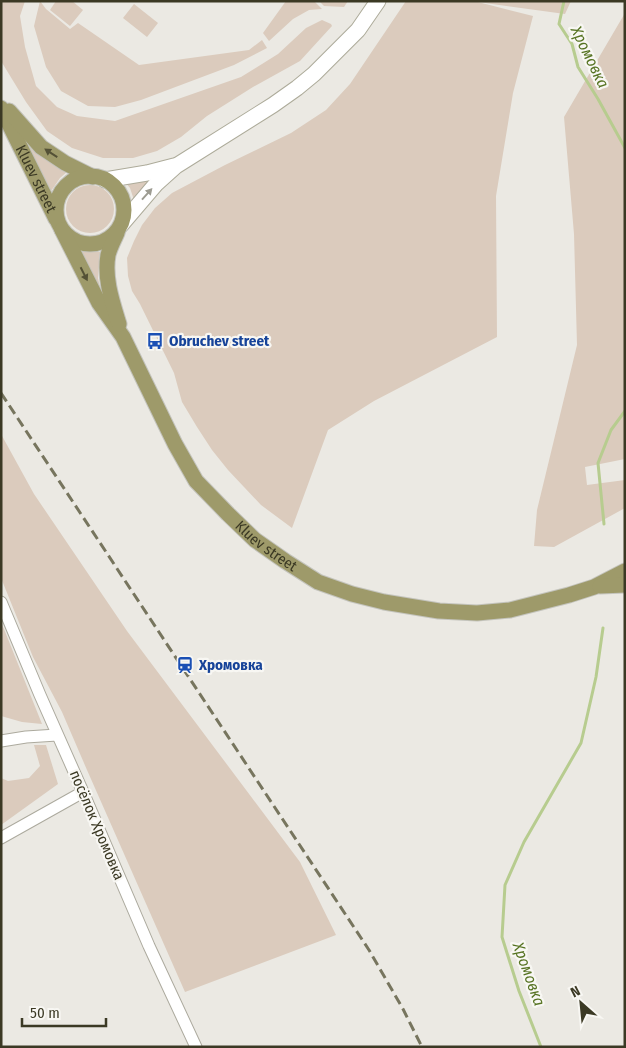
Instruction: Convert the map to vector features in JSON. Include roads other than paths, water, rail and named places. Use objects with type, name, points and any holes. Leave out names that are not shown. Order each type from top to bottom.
[{"type":"main road","points":[[1,100],[41,147],[65,163],[112,185],[118,191],[124,208],[123,216],[109,253],[106,274],[123,337]]},
{"type":"main road","name":"Kluev street","points":[[1,108],[99,303],[123,337],[175,444],[196,481],[255,540],[318,582],[352,594],[384,602],[439,611],[477,613],[510,610],[539,604],[570,596],[594,587],[625,571]]},
{"type":"main road","points":[[99,178],[85,177],[76,179],[63,190],[56,206],[56,215],[60,227],[75,242],[93,244],[110,238],[121,224]]},
{"type":"main road","points":[[594,587],[625,585]]},
{"type":"street","points":[[121,224],[156,184],[176,166],[298,88],[358,30],[378,1]]},
{"type":"street","points":[[99,178],[147,173],[176,166]]},
{"type":"street","name":"посёлок Хромовка","points":[[1,602],[57,736],[149,946],[196,1047]]},
{"type":"street","points":[[1,740],[57,736]]},
{"type":"street","points":[[1,838],[83,792]]},
{"type":"waterway","name":"Хромовка","points":[[564,1],[559,24],[572,44],[578,67],[625,148]]},
{"type":"waterway","name":"Хромовка","points":[[604,524],[598,463],[611,430],[625,411]]},
{"type":"waterway","name":"Хромовка","points":[[541,1047],[519,991],[502,937],[505,885],[524,842],[581,743],[596,677],[603,628]]},
{"type":"railway","points":[[1,393],[369,950],[403,1009],[422,1047]]},
{"type":"place","name":"Obruchev street","points":[[155,341]]},
{"type":"place","name":"Хромовка","points":[[185,665]]}]
